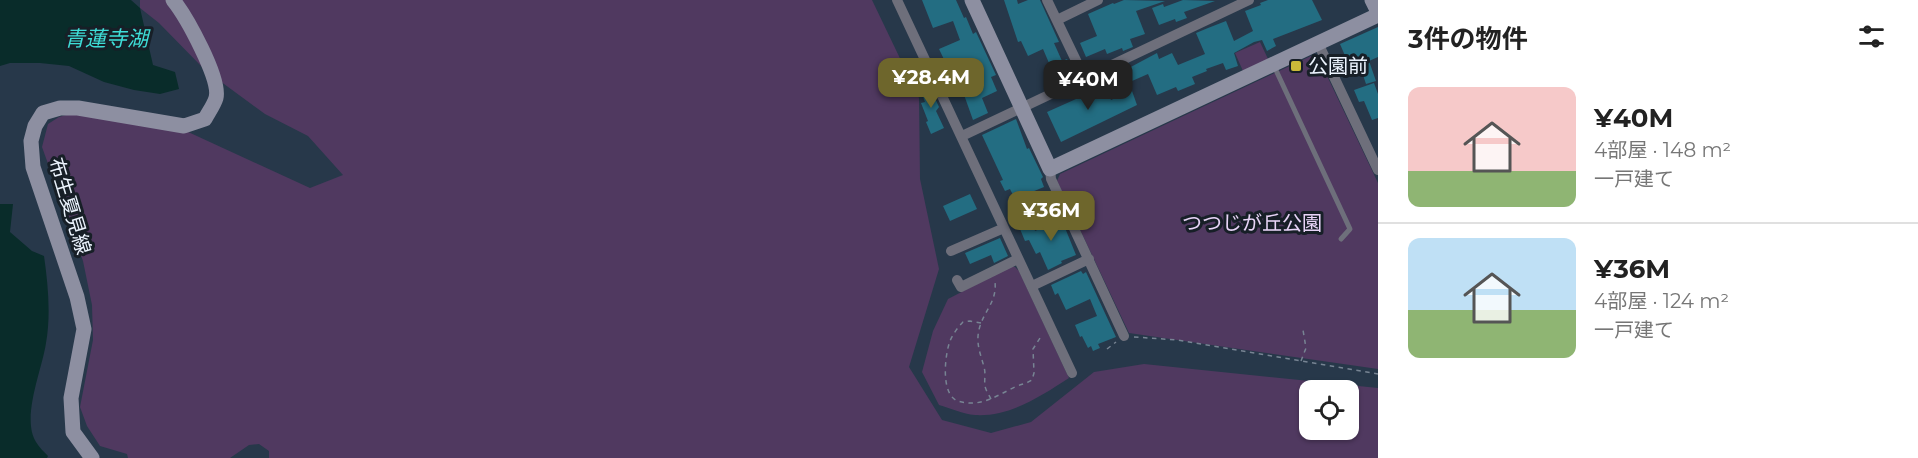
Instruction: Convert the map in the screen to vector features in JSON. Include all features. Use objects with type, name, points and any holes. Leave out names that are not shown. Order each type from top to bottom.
[{"type":"main road","name":"布生夏見線","points":[[92,458],[73,432],[70,398],[84,329],[77,297],[33,167],[31,141],[35,126],[43,113],[60,108],[78,108],[184,126],[205,119],[216,98],[214,76],[174,0]]},
{"type":"main road","points":[[972,0],[1050,169],[1378,14],[1372,0]]},
{"type":"street","points":[[897,0],[1072,374]]},
{"type":"street","points":[[1047,0],[1084,77]]},
{"type":"street","points":[[1057,20],[1098,0]]},
{"type":"street","points":[[962,136],[1249,0]]},
{"type":"street","points":[[1318,43],[1378,170]]},
{"type":"street","points":[[1050,169],[1051,179],[1124,336]]},
{"type":"street","points":[[951,251],[1004,228]]},
{"type":"street","points":[[957,280],[961,287],[1018,259]]},
{"type":"street","points":[[1032,286],[1089,259]]},
{"type":"lane","points":[[1273,64],[1350,229],[1341,239]]},
{"type":"path","points":[[991,273],[996,287],[991,306],[981,323],[978,347],[985,368],[985,385],[991,400]]},
{"type":"path","points":[[981,323],[963,322],[951,338],[945,363],[947,388],[950,396],[959,402],[991,400],[1032,380],[1034,350],[1050,324]]},
{"type":"path","points":[[1300,362],[1306,348],[1303,330]]},
{"type":"path","points":[[1107,349],[1124,336],[1178,340],[1378,374]]},
{"type":"green space","points":[[140,0],[872,0],[919,98],[920,179],[939,269],[909,367],[942,420],[991,433],[1031,422],[1094,372],[1144,364],[1300,380],[1299,440],[1359,440],[1359,386],[1378,388],[1378,458],[269,458],[269,451],[259,444],[249,445],[230,458],[128,458],[127,454],[100,446],[87,426],[80,407],[93,340],[92,305],[83,261],[42,147],[48,124],[59,117],[73,113],[186,131],[310,188],[343,175],[308,136],[265,114],[205,70],[159,23],[140,8]]},
{"type":"green space","points":[[1260,42],[1268,59],[1243,71],[1235,53]]},
{"type":"green space","name":"つつじが丘公園","points":[[1311,56],[1319,59],[1378,183],[1378,369],[1129,333],[1057,181],[1060,174]]},
{"type":"green space","points":[[1010,267],[1015,267],[1019,271],[1069,378],[1025,404],[1001,413],[975,415],[939,405],[922,372],[933,331],[948,299]]},
{"type":"water","name":"青蓮寺湖","points":[[0,0],[131,0],[140,8],[153,65],[175,72],[179,89],[160,94],[134,90],[104,82],[69,66],[10,63],[0,66]]},
{"type":"water","points":[[0,204],[13,204],[10,232],[32,251],[44,256],[47,277],[48,332],[34,394],[31,420],[36,442],[48,456],[47,458],[0,458]]},
{"type":"building","points":[[922,0],[956,0],[973,34],[976,32],[996,75],[991,77],[997,91],[982,98],[988,113],[973,120],[957,73],[952,76],[939,49],[960,40],[953,21],[933,28]]},
{"type":"building","points":[[1004,0],[1017,0],[1018,4],[1028,0],[1040,0],[1059,42],[1054,43],[1062,61],[1067,59],[1073,71],[1059,76],[1053,61],[1049,63],[1043,49],[1028,56],[1021,41],[1018,42]]},
{"type":"building","points":[[1124,0],[1165,1],[1136,11],[1145,34],[1130,39],[1133,47],[1123,51],[1122,48],[1107,54],[1105,49],[1086,57],[1080,43],[1097,36],[1088,14]]},
{"type":"building","points":[[1183,0],[1215,1],[1184,12],[1187,18],[1176,22],[1175,19],[1159,25],[1152,8],[1163,4],[1164,7]]},
{"type":"building","points":[[1268,0],[1312,0],[1322,20],[1273,39],[1276,46],[1267,51],[1262,40],[1254,42],[1234,53],[1238,66],[1226,70],[1223,63],[1206,69],[1207,71],[1192,77],[1195,84],[1178,91],[1176,87],[1157,95],[1148,74],[1132,81],[1127,69],[1157,53],[1159,59],[1172,53],[1178,65],[1205,54],[1196,33],[1208,28],[1226,21],[1234,41],[1253,31],[1245,11]]},
{"type":"building","points":[[1378,27],[1378,57],[1369,61],[1376,81],[1366,84],[1360,66],[1346,72],[1341,60],[1346,58],[1340,44]]},
{"type":"building","points":[[1103,82],[1111,100],[1132,91],[1137,105],[1061,142],[1047,112],[1076,99],[1074,94]]},
{"type":"building","points":[[928,83],[939,107],[936,111],[944,128],[931,134],[921,103],[925,102],[919,86]]},
{"type":"building","points":[[1374,83],[1378,94],[1378,118],[1372,120],[1364,101],[1359,102],[1354,90]]},
{"type":"building","points":[[1016,119],[1027,149],[1029,148],[1043,177],[1041,179],[1044,187],[1027,194],[1032,203],[1020,209],[1010,189],[1005,191],[1000,181],[1003,180],[982,135]]},
{"type":"building","points":[[970,194],[977,209],[950,221],[943,206]]},
{"type":"building","points":[[1059,213],[1076,255],[1048,270],[1040,252],[1036,254],[1029,240],[1025,241],[1020,229],[1033,224],[1035,231],[1052,224],[1049,217]]},
{"type":"building","points":[[1000,238],[1008,256],[994,263],[991,255],[970,264],[965,253]]},
{"type":"building","points":[[1081,271],[1083,274],[1086,272],[1116,337],[1098,344],[1100,348],[1093,351],[1091,346],[1088,348],[1082,336],[1080,337],[1075,325],[1097,316],[1090,299],[1066,310],[1058,293],[1055,295],[1051,285]]},
{"type":"place","name":"公園前","points":[[1296,66]]}]
